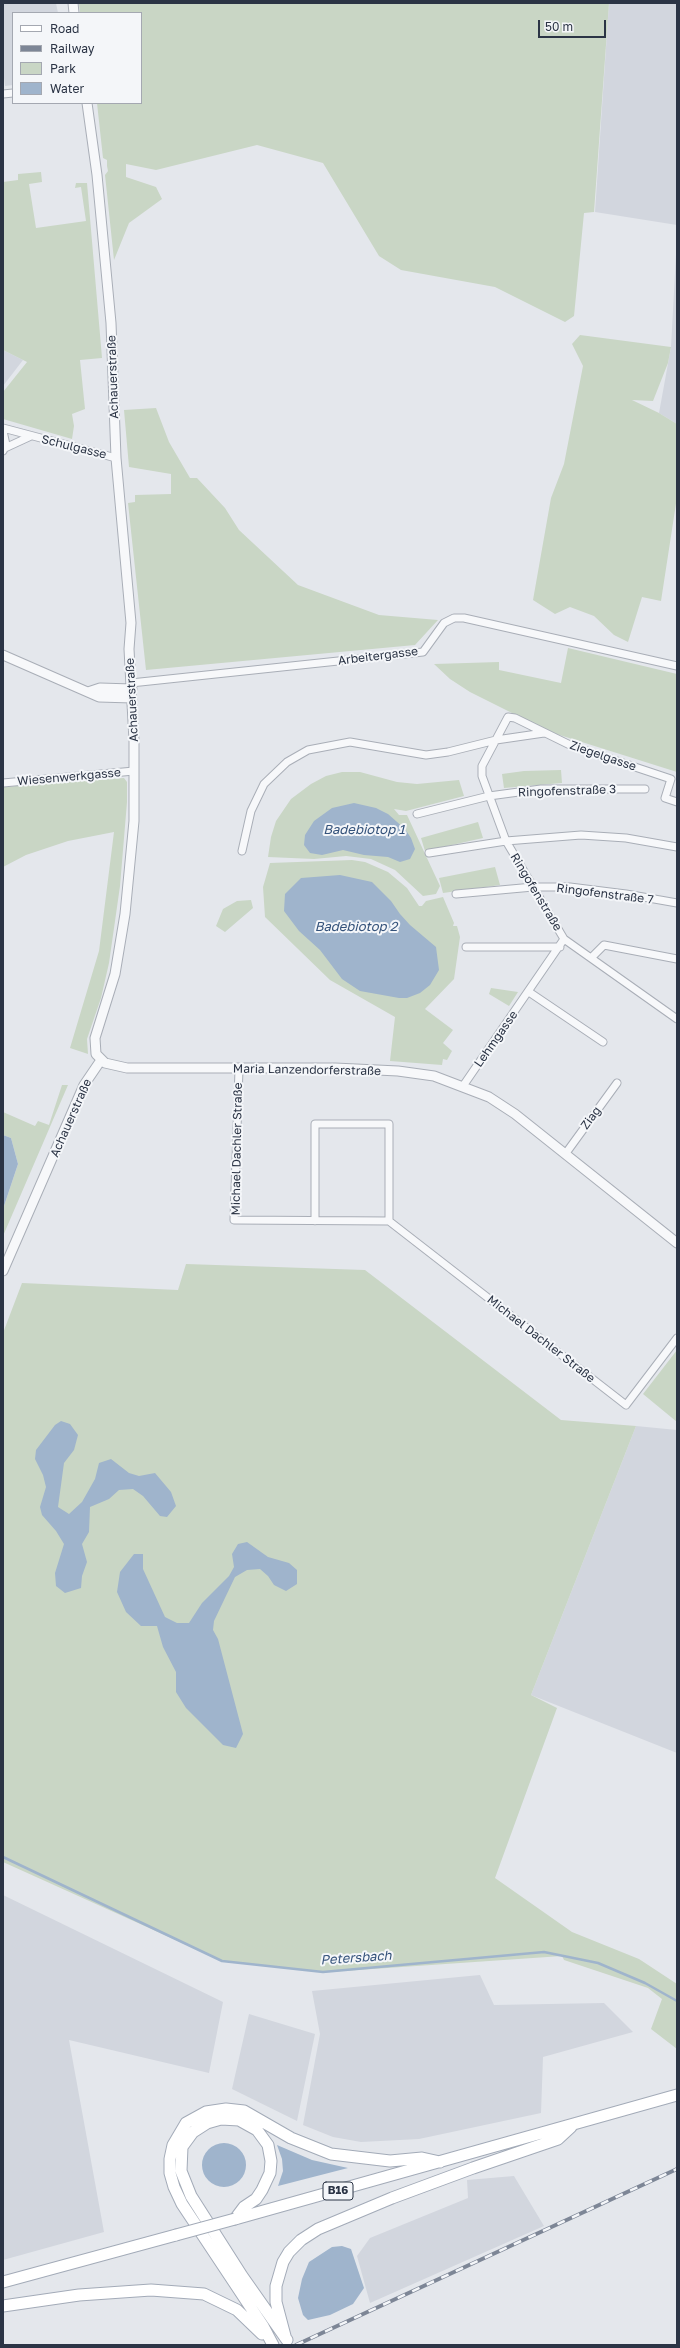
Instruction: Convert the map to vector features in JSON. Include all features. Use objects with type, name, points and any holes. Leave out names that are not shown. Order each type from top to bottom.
[{"type":"main road","name":"B16","points":[[3,2282],[677,2096]]},
{"type":"main road","points":[[272,2345],[263,2326],[182,2204],[174,2187],[170,2173],[170,2159],[173,2145],[186,2123],[206,2112],[226,2109],[244,2111],[291,2138],[331,2154],[390,2162],[422,2158],[440,2162]]},
{"type":"main road","points":[[235,2219],[244,2206],[256,2199],[262,2190],[270,2173],[271,2161],[268,2145],[257,2130],[239,2120],[221,2119],[207,2123],[194,2132],[182,2147],[181,2171],[191,2196],[246,2283],[286,2340],[276,2302],[276,2286],[283,2262],[289,2252],[301,2240],[318,2229],[392,2198],[558,2139],[572,2126]]},
{"type":"main road","points":[[3,2306],[79,2295],[152,2290],[204,2294],[237,2310],[272,2345]]},
{"type":"street","name":"Achauerstraße","points":[[3,1271],[84,1085],[100,1060],[94,1047],[95,1038],[114,974],[125,914],[134,821],[132,690],[129,649],[131,623],[116,458],[111,323],[97,175],[87,104]]},
{"type":"street","name":"Schulgasse","points":[[3,429],[116,458]]},
{"type":"street","name":"Schulgasse","points":[[3,429],[6,437],[4,450]]},
{"type":"street","name":"Schulgasse","points":[[4,450],[32,436]]},
{"type":"street","name":"Arbeitergasse","points":[[132,690],[423,652],[444,623],[454,618],[464,618],[677,666]]},
{"type":"street","points":[[3,656],[88,692],[100,688],[132,690]]},
{"type":"street","name":"Ziegelgasse","points":[[508,717],[514,718],[572,746],[671,779],[665,798],[677,802]]},
{"type":"street","name":"Ringofenstraße","points":[[508,717],[482,766],[482,776],[506,840],[564,939],[592,957],[677,1019]]},
{"type":"street","points":[[242,851],[248,818],[264,784],[287,762],[308,750],[350,742],[426,754],[448,752],[496,740],[544,733]]},
{"type":"street","name":"Wiesenwerkgasse","points":[[3,783],[134,771]]},
{"type":"street","name":"Ringofenstraße 3","points":[[417,814],[489,796],[556,789],[645,789]]},
{"type":"street","points":[[429,853],[506,840],[581,835],[626,838],[677,847]]},
{"type":"street","name":"Ringofenstraße 7","points":[[456,894],[533,887],[593,890],[677,903]]},
{"type":"street","name":"Lehmgasse","points":[[463,1086],[564,939]]},
{"type":"street","points":[[592,957],[604,945],[677,959]]},
{"type":"street","points":[[466,946],[560,946]]},
{"type":"street","points":[[529,992],[603,1042]]},
{"type":"street","name":"Maria Lanzendorferstraße","points":[[100,1060],[105,1064],[127,1068],[335,1068],[398,1071],[434,1076],[489,1097],[566,1153],[677,1243]]},
{"type":"street","name":"Michael Dachler Straße","points":[[239,1069],[234,1220],[389,1221],[626,1405],[677,1338]]},
{"type":"street","name":"Ziag","points":[[566,1153],[617,1083]]},
{"type":"street","points":[[315,1221],[315,1124],[389,1124],[389,1221]]},
{"type":"shaded area","points":[[3,3],[56,3],[58,12],[12,12],[12,85],[5,86],[3,69]]},
{"type":"shaded area","points":[[609,3],[677,3],[677,225],[595,212]]},
{"type":"shaded area","points":[[677,236],[677,424],[659,413],[671,347]]},
{"type":"shaded area","points":[[3,350],[23,360],[3,386]]},
{"type":"shaded area","points":[[636,1426],[677,1430],[677,1753],[531,1695]]},
{"type":"shaded area","points":[[3,1895],[223,2002],[209,2073],[69,2040],[104,2232],[3,2260]]},
{"type":"shaded area","points":[[480,1975],[494,2005],[604,2003],[633,2032],[543,2057],[541,2113],[419,2139],[361,2142],[333,2137],[303,2125],[320,2034],[312,1991]]},
{"type":"shaded area","points":[[249,2014],[315,2034],[297,2121],[232,2089]]},
{"type":"shaded area","points":[[514,2176],[544,2226],[370,2303],[357,2256],[370,2238],[468,2198],[467,2180]]},
{"type":"green space","points":[[79,3],[609,3],[594,212],[584,213],[574,316],[565,322],[495,287],[401,270],[379,256],[323,163],[257,145],[156,170],[126,164],[126,177],[156,187],[162,199],[129,223],[114,260],[105,175],[108,171],[107,160],[103,158],[97,104],[142,104],[142,12],[80,12]]},
{"type":"green space","points":[[41,172],[42,182],[29,184],[36,228],[86,221],[81,187],[75,188],[76,183],[87,183],[102,358],[80,360],[85,409],[72,414],[74,426],[72,439],[3,419],[3,392],[27,362],[3,350],[3,182],[18,180],[18,174]]},
{"type":"green space","points":[[580,335],[671,347],[668,363],[653,401],[632,400],[659,413],[677,424],[677,497],[661,601],[642,597],[628,642],[614,635],[594,616],[570,607],[555,614],[533,600],[551,498],[564,464],[583,366],[572,344]]},
{"type":"green space","points":[[156,408],[169,442],[190,478],[197,478],[225,508],[239,530],[298,585],[379,615],[438,620],[415,645],[146,670],[128,503],[135,502],[135,495],[171,494],[171,474],[129,467],[124,410]]},
{"type":"green space","points":[[568,648],[677,674],[677,772],[550,732],[470,692],[450,679],[434,664],[499,662],[499,670],[561,683]]},
{"type":"green space","points":[[561,770],[562,783],[504,788],[502,774],[524,771]]},
{"type":"green space","points":[[342,772],[360,772],[397,782],[417,784],[459,780],[464,796],[406,811],[394,809],[399,815],[407,815],[440,886],[436,894],[423,896],[395,870],[371,859],[346,856],[314,859],[268,857],[271,837],[276,821],[291,799],[311,784],[326,776]]},
{"type":"green space","points":[[124,778],[127,782],[127,802],[120,886],[109,963],[101,998],[87,1039],[88,1054],[70,1048],[99,951],[114,832],[68,841],[26,855],[3,867],[3,787]]},
{"type":"green space","points":[[478,822],[483,838],[425,851],[421,838]]},
{"type":"green space","points":[[352,860],[365,862],[388,872],[407,888],[419,906],[422,906],[426,901],[443,897],[454,923],[453,926],[457,926],[460,937],[454,979],[425,1009],[453,1030],[443,1043],[452,1051],[447,1060],[443,1059],[442,1065],[390,1061],[395,1017],[330,980],[265,917],[263,887],[270,863]]},
{"type":"green space","points":[[495,867],[500,885],[443,893],[439,878]]},
{"type":"green space","points":[[251,900],[253,908],[225,932],[216,926],[223,909],[237,901]]},
{"type":"green space","points":[[491,988],[518,992],[509,1006],[489,994]]},
{"type":"green space","points":[[62,1085],[68,1085],[3,1236],[3,1209],[18,1164],[11,1138],[3,1135],[3,1112],[35,1126],[38,1121],[49,1125]]},
{"type":"green space","points":[[186,1264],[365,1270],[561,1420],[636,1426],[531,1695],[557,1708],[495,1878],[572,1932],[639,1959],[677,1984],[677,2049],[651,2029],[662,1999],[648,1988],[564,1960],[562,1956],[329,1972],[222,1961],[3,1862],[3,1333],[22,1283],[178,1290]]},
{"type":"green space","points":[[677,1350],[677,1422],[643,1394]]},
{"type":"water","name":"Badebiotop 1","points":[[354,803],[376,808],[388,814],[405,829],[411,838],[415,849],[410,859],[400,862],[388,857],[364,855],[343,850],[322,855],[310,853],[304,845],[305,835],[314,821],[332,808]]},
{"type":"water","name":"Badebiotop 2","points":[[340,875],[372,882],[391,901],[410,925],[436,947],[439,970],[430,985],[420,993],[407,998],[399,998],[360,991],[342,979],[320,950],[299,931],[284,911],[285,894],[301,878]]},
{"type":"water","points":[[3,1135],[11,1138],[18,1164],[3,1209]]},
{"type":"water","points":[[61,1421],[70,1424],[78,1435],[74,1450],[64,1463],[58,1507],[69,1514],[82,1502],[95,1479],[99,1463],[111,1459],[129,1473],[139,1476],[155,1473],[171,1492],[176,1506],[167,1517],[160,1516],[143,1496],[133,1489],[119,1490],[109,1499],[90,1507],[89,1532],[82,1544],[87,1562],[82,1576],[81,1588],[65,1593],[56,1586],[55,1573],[64,1544],[56,1531],[42,1515],[40,1507],[46,1487],[43,1475],[35,1459],[36,1450],[55,1425]]},
{"type":"water","points":[[247,1542],[268,1557],[289,1563],[297,1570],[297,1584],[286,1591],[274,1585],[268,1576],[260,1569],[247,1570],[235,1577],[214,1621],[213,1630],[218,1639],[243,1734],[236,1748],[223,1745],[186,1708],[176,1692],[176,1672],[163,1647],[157,1626],[141,1626],[126,1612],[117,1592],[120,1572],[134,1554],[143,1554],[143,1569],[165,1617],[177,1623],[189,1623],[202,1603],[229,1576],[234,1567],[232,1554],[238,1544]]},
{"type":"water","points":[[224,2143],[236,2147],[242,2153],[246,2165],[242,2177],[236,2183],[224,2187],[212,2183],[206,2177],[202,2165],[206,2153],[212,2147]]},
{"type":"water","points":[[277,2145],[312,2160],[348,2168],[278,2186],[283,2171],[282,2159]]},
{"type":"water","points":[[342,2246],[351,2249],[364,2288],[353,2304],[330,2315],[308,2320],[303,2315],[298,2298],[302,2279],[309,2262],[332,2247]]},
{"type":"waterway","name":"Petersbach","points":[[3,1857],[222,1961],[323,1972],[544,1952],[598,1963],[645,1983],[677,2001]]},
{"type":"railway","points":[[296,2345],[677,2169]]}]
